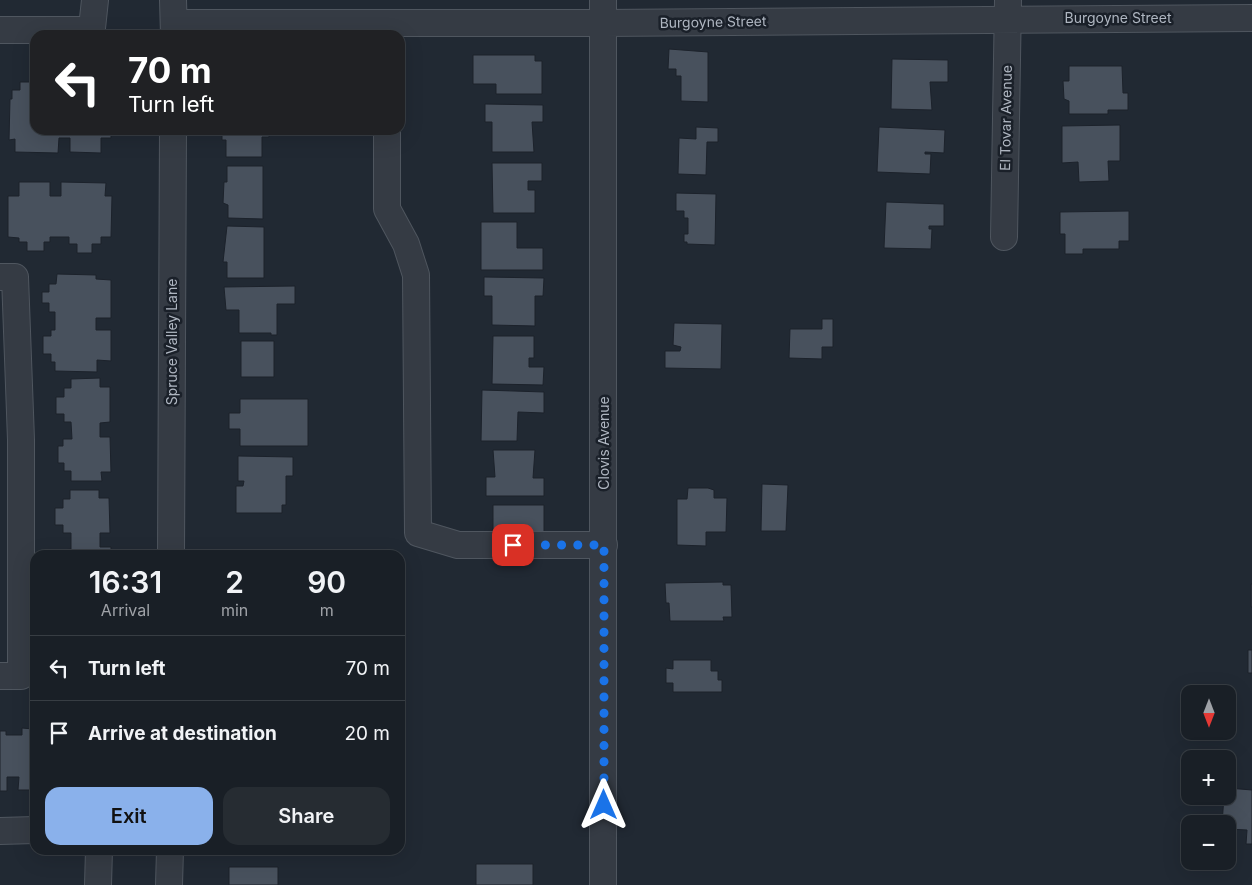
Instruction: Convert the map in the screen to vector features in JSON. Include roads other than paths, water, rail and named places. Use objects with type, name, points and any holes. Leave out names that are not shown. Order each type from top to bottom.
[{"type":"street","points":[[0,30],[88,30],[92,28],[95,0]]},
{"type":"street","name":"Burgoyne Street","points":[[173,19],[386,28],[603,11],[1008,9],[1252,18]]},
{"type":"street","name":"El Tovar Avenue","points":[[1004,237],[1008,9]]},
{"type":"street","name":"Clovis Avenue","points":[[603,11],[603,885]]},
{"type":"street","name":"Spruce Valley Lane","points":[[171,550],[173,135]]},
{"type":"street","points":[[387,135],[387,209],[406,244],[416,275],[418,534],[458,545],[604,545]]},
{"type":"street","points":[[0,277],[15,277],[10,440],[10,604],[21,676],[0,676]]},
{"type":"street","points":[[0,831],[30,830]]},
{"type":"street","points":[[98,885],[99,855]]},
{"type":"street","points":[[170,855],[170,885]]}]
